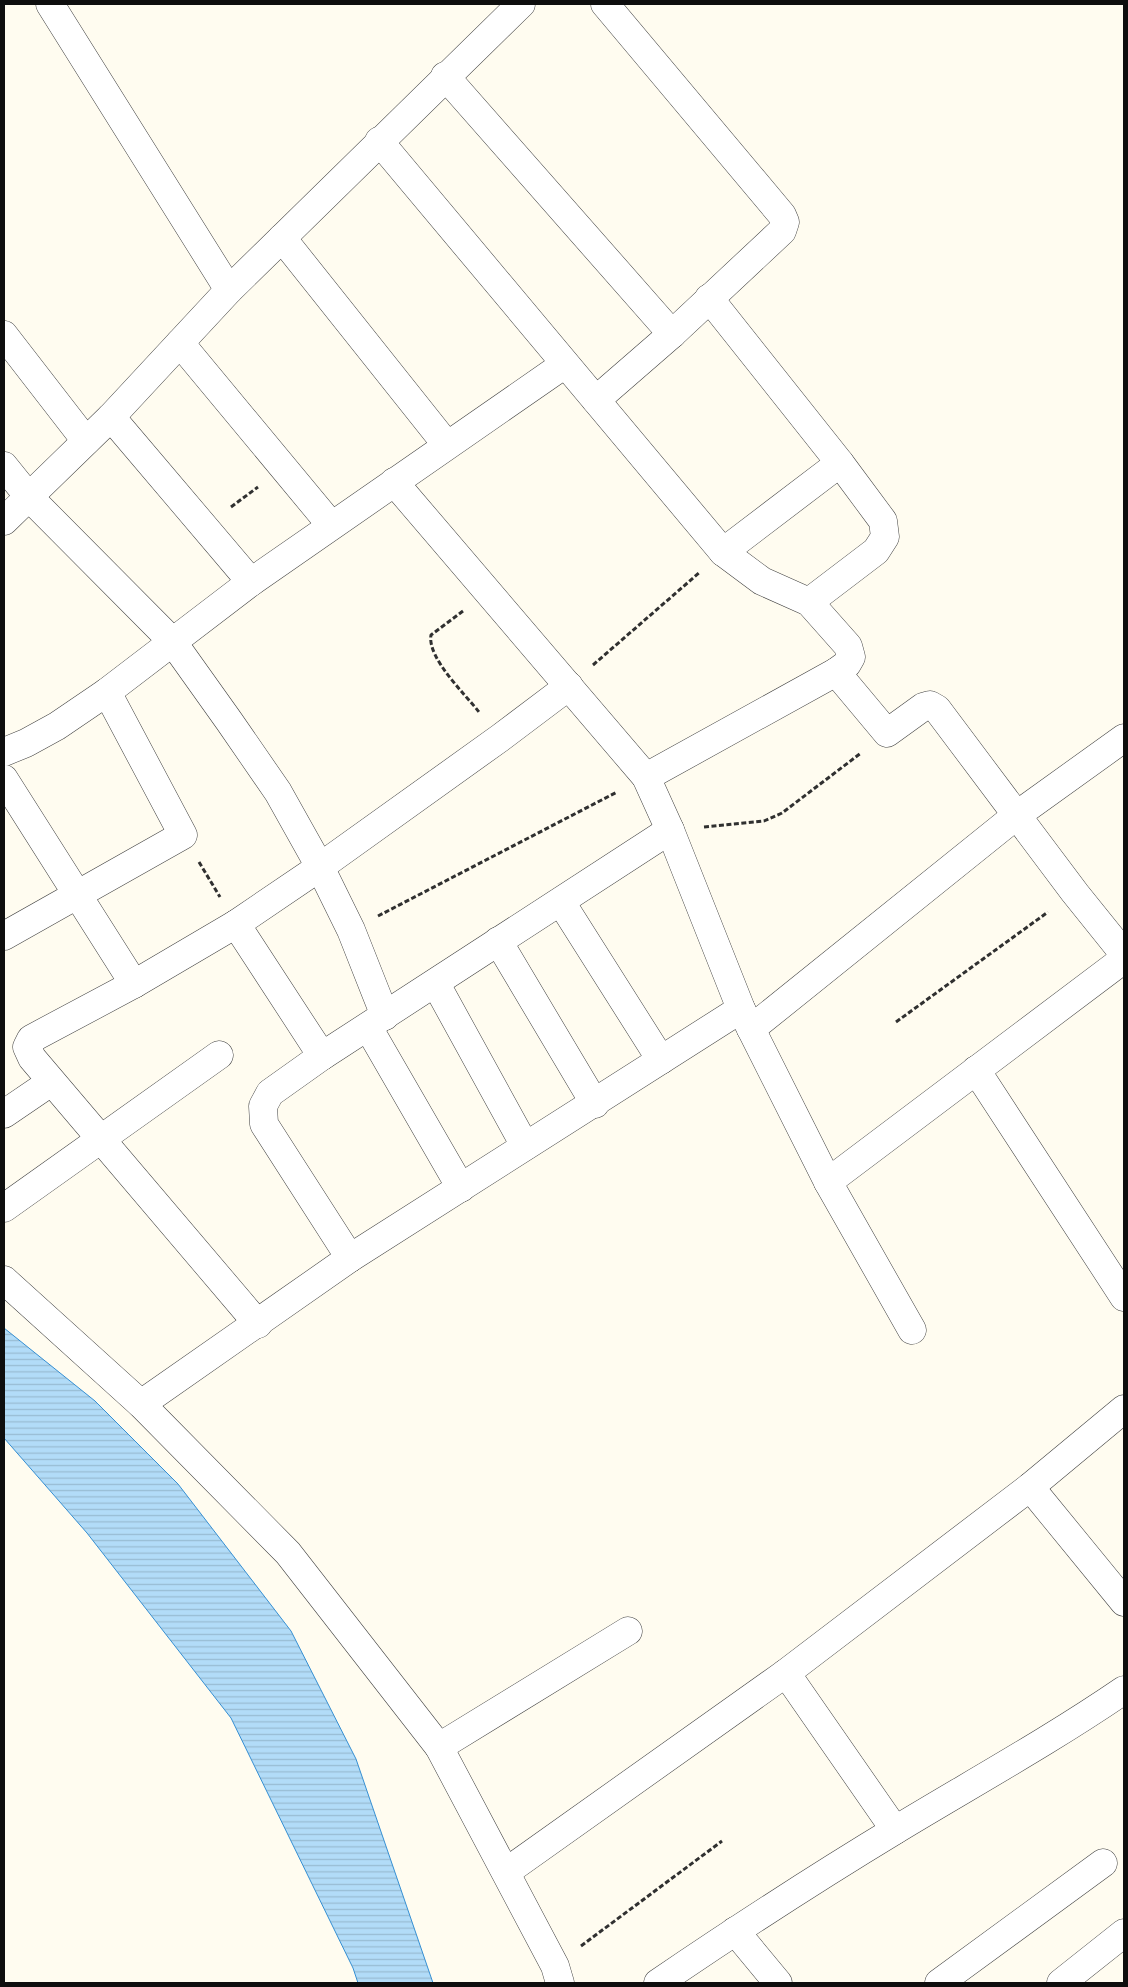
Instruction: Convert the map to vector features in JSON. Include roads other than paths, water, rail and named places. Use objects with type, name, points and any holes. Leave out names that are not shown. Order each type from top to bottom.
[{"type":"street","points":[[50,4],[229,290]]},
{"type":"street","points":[[4,521],[111,417],[229,290],[445,76],[521,4]]},
{"type":"street","points":[[596,400],[672,334],[782,230],[785,222],[782,215],[605,4]]},
{"type":"street","points":[[445,76],[672,334]]},
{"type":"street","points":[[379,141],[723,552],[762,581],[809,602],[848,646],[851,657],[847,664],[836,672],[646,777]]},
{"type":"street","points":[[282,238],[446,444]]},
{"type":"street","points":[[709,298],[840,462],[883,522],[885,537],[876,550],[809,602]]},
{"type":"street","points":[[4,335],[86,441]]},
{"type":"street","points":[[180,343],[332,525]]},
{"type":"street","points":[[4,752],[26,743],[57,726],[107,692],[251,582],[446,444],[565,364]]},
{"type":"street","points":[[111,417],[251,582]]},
{"type":"street","points":[[723,552],[840,462]]},
{"type":"street","points":[[4,466],[29,498],[172,641],[278,792],[320,867],[351,930],[376,1022],[461,1188]]},
{"type":"street","points":[[394,482],[646,777],[670,830],[746,1019],[828,1182],[912,1330]]},
{"type":"street","points":[[836,672],[887,733],[923,707],[930,705],[937,709],[1075,893],[1124,954]]},
{"type":"street","points":[[258,1324],[51,1082],[32,1058],[27,1047],[31,1039],[134,984],[236,924],[320,867],[569,686]]},
{"type":"street","points":[[4,936],[77,893],[183,835],[107,692]]},
{"type":"street","points":[[141,1404],[350,1258],[525,1146],[595,1104],[661,1060],[746,1019],[1017,815],[1124,738]]},
{"type":"street","points":[[4,779],[134,984]]},
{"type":"street","points":[[350,1258],[264,1124],[262,1106],[270,1093],[322,1056],[436,984],[498,940],[561,902],[670,830]]},
{"type":"street","points":[[561,902],[661,1060]]},
{"type":"street","points":[[236,924],[322,1056]]},
{"type":"street","points":[[498,940],[595,1104]]},
{"type":"street","points":[[828,1182],[1124,959]]},
{"type":"street","points":[[436,984],[525,1146]]},
{"type":"street","points":[[4,1208],[219,1055]]},
{"type":"street","points":[[976,1070],[1124,1297]]},
{"type":"street","points":[[4,1114],[51,1082]]},
{"type":"street","points":[[4,1280],[141,1404],[288,1553],[440,1747],[506,1872],[557,1975]]},
{"type":"street","points":[[506,1872],[786,1673],[1030,1487],[1124,1409]]},
{"type":"street","points":[[1030,1487],[1124,1602]]},
{"type":"street","points":[[440,1747],[628,1631]]},
{"type":"street","points":[[786,1673],[895,1830]]},
{"type":"street","points":[[658,1983],[735,1931],[895,1830],[1080,1720],[1124,1690]]},
{"type":"street","points":[[939,1983],[1102,1863]]},
{"type":"street","points":[[735,1931],[778,1983]]},
{"type":"street","points":[[1061,1983],[1124,1933]]},
{"type":"water","points":[[4,1328],[95,1401],[178,1484],[291,1631],[356,1759],[433,1983],[358,1983],[353,1968],[231,1718],[87,1533],[4,1438]]}]
